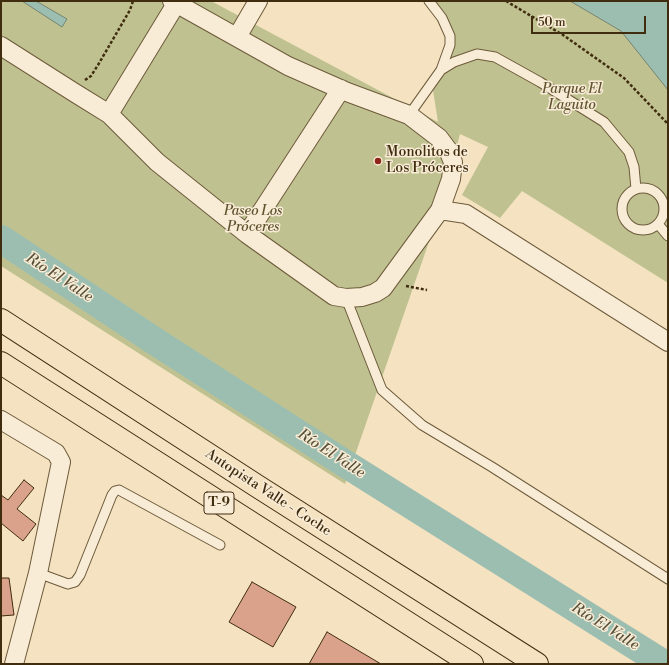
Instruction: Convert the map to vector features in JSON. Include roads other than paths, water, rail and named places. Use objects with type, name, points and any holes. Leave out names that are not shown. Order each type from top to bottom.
[{"type":"highway","name":"Autopista Valle - Coche","points":[[1,320],[256,486],[536,664]]},
{"type":"highway","name":"T-9","points":[[1,363],[472,664]]},
{"type":"street","points":[[237,37],[258,1]]},
{"type":"street","points":[[1,46],[109,114],[157,162],[247,234],[334,296],[346,298],[362,297],[375,293],[383,288],[440,210],[451,179],[453,162],[448,150],[439,138],[409,115],[341,89],[288,66],[174,2],[109,114]]},
{"type":"street","points":[[247,234],[341,89]]},
{"type":"street","points":[[440,210],[466,214],[668,342]]},
{"type":"street","points":[[1,420],[56,453],[61,462],[38,573],[14,664]]},
{"type":"lane","points":[[409,115],[441,70],[450,45],[450,36],[442,18],[429,1]]},
{"type":"lane","points":[[441,70],[454,62],[477,54],[494,57],[546,86],[604,122],[629,152],[634,167],[636,188]]},
{"type":"lane","points":[[642,187],[654,190],[663,200],[664,213],[658,224],[646,230],[639,230],[632,227],[623,217],[622,203],[625,197],[636,188],[642,187]]},
{"type":"lane","points":[[658,224],[668,236]]},
{"type":"lane","points":[[346,298],[382,390],[410,415],[422,425],[492,467],[668,579]]},
{"type":"lane","points":[[38,573],[68,584],[75,582],[80,575],[114,491],[119,490],[220,545]]},
{"type":"waterway","name":"Río El Valle","points":[[1,239],[153,340],[341,461],[664,664]]},
{"type":"place","name":"Monolitos de Los Próceres","points":[[378,161]]},
{"type":"park label","name":"Parque El Laguito","points":[[572,98]]},
{"type":"park label","name":"Paseo Los Próceres","points":[[253,220]]}]
